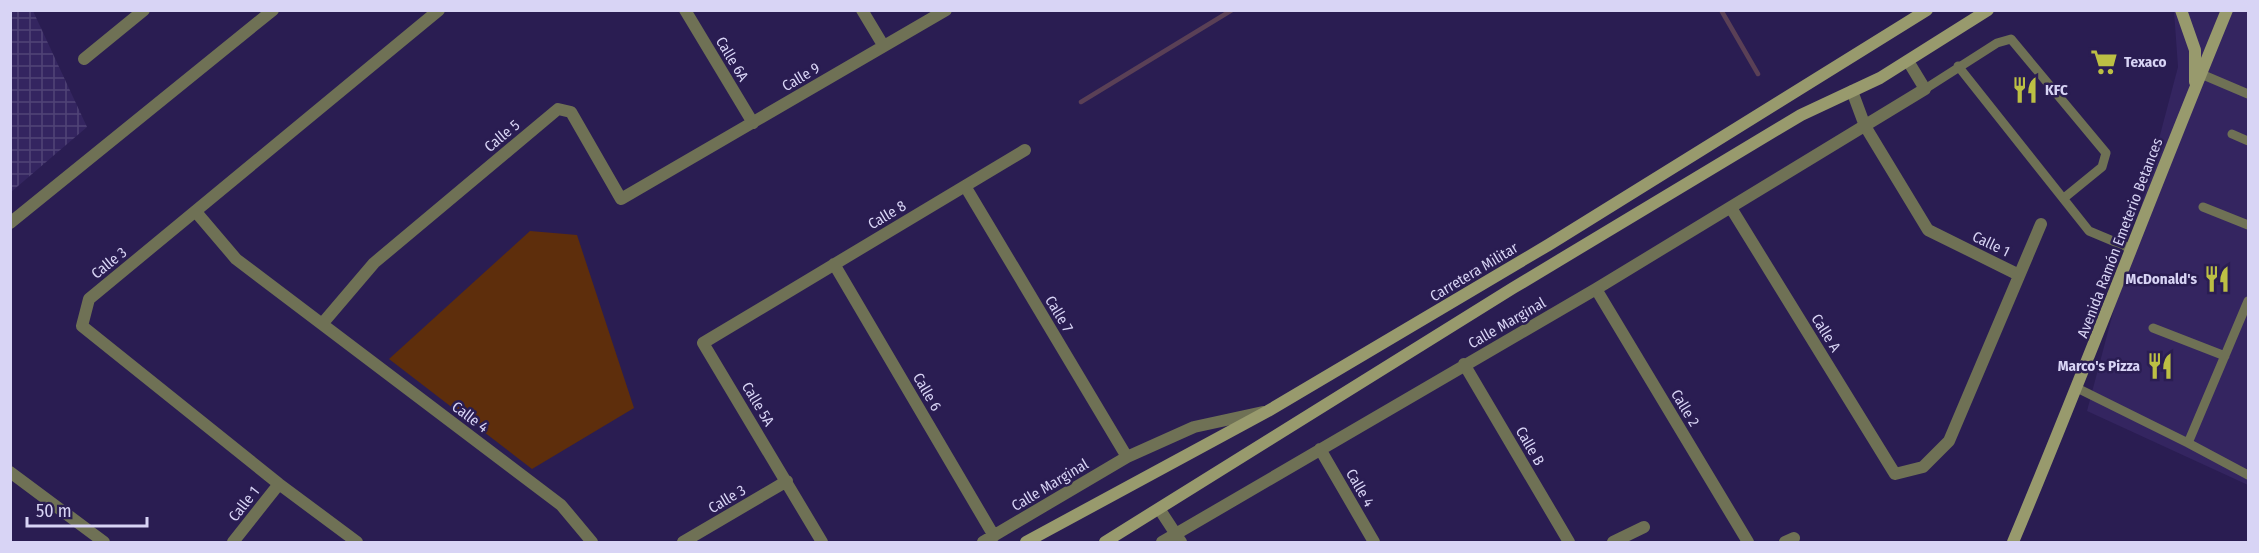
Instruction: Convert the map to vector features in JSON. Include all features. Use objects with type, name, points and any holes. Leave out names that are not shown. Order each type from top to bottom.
[{"type":"main road","name":"Carretera Militar","points":[[1026,543],[1268,411],[1550,244],[1927,10]]},
{"type":"main road","points":[[1105,543],[1524,282],[1801,115],[1880,78],[1988,10]]},
{"type":"main road","points":[[2181,10],[2195,50],[2196,86]]},
{"type":"main road","name":"Avenida Ramón Emeterio Betances","points":[[2013,543],[2228,10]]},
{"type":"street","points":[[84,59],[144,10]]},
{"type":"street","points":[[10,223],[273,10]]},
{"type":"street","name":"Calle 3","points":[[357,543],[279,484],[82,326],[89,299],[439,10]]},
{"type":"street","name":"Calle 6A","points":[[685,10],[753,123]]},
{"type":"street","points":[[862,10],[883,45]]},
{"type":"street","name":"Calle 9","points":[[694,157],[946,10]]},
{"type":"street","points":[[1908,61],[1925,89]]},
{"type":"street","name":"Calle Marginal","points":[[1162,543],[1179,538],[1320,449],[1596,289],[1925,89]]},
{"type":"street","points":[[1852,91],[1865,126]]},
{"type":"street","name":"Calle 5","points":[[322,324],[374,263],[558,109],[571,112],[621,199],[694,157]]},
{"type":"street","name":"Calle 1","points":[[1865,126],[1928,230],[2019,275],[1949,441],[1923,467]]},
{"type":"street","name":"Calle 8","points":[[765,305],[1025,150]]},
{"type":"street","name":"Calle 7","points":[[965,186],[1127,457]]},
{"type":"street","name":"Calle A","points":[[1731,208],[1895,474],[1923,467]]},
{"type":"street","name":"Calle 4","points":[[196,212],[236,259],[561,505],[592,543]]},
{"type":"street","points":[[2019,275],[2042,224]]},
{"type":"street","name":"Calle 6","points":[[834,264],[989,539]]},
{"type":"street","name":"Calle 2","points":[[1596,289],[1748,543]]},
{"type":"street","name":"Calle 5A","points":[[765,305],[704,343],[822,543]]},
{"type":"street","name":"Calle B","points":[[1464,364],[1569,543]]},
{"type":"street","name":"Calle Marginal","points":[[989,539],[1127,457],[1194,427],[1268,411]]},
{"type":"street","name":"Calle 4","points":[[1320,449],[1374,543]]},
{"type":"street","points":[[10,472],[104,543]]},
{"type":"street","name":"Calle 3","points":[[683,543],[787,481]]},
{"type":"street","name":"Calle 1","points":[[233,543],[279,484]]},
{"type":"street","points":[[1160,510],[1179,538]]},
{"type":"street","points":[[1613,543],[1644,527]]},
{"type":"lane","points":[[1925,89],[1997,43],[2011,39],[2106,153],[2102,167],[2064,198]]},
{"type":"lane","points":[[1958,66],[2089,231],[2132,249]]},
{"type":"lane","points":[[2201,74],[2248,94]]},
{"type":"lane","points":[[2232,134],[2248,141]]},
{"type":"lane","points":[[2203,207],[2248,225]]},
{"type":"lane","points":[[2188,443],[2248,301]]},
{"type":"lane","points":[[2153,328],[2225,356]]},
{"type":"lane","points":[[2077,388],[2248,475]]},
{"type":"shaded area","points":[[11,10],[33,11],[87,127],[11,192]]},
{"type":"shaded area","points":[[2174,11],[2248,11],[2248,485],[2087,411],[2178,67]]},
{"type":"shaded area","points":[[530,231],[577,235],[634,408],[532,469],[389,359]]},
{"type":"waterway","points":[[1081,102],[1232,10]]},
{"type":"waterway","points":[[1721,10],[1758,74]]},
{"type":"place","name":"Texaco","points":[[2104,62]]},
{"type":"place","name":"KFC","points":[[2025,90]]},
{"type":"place","name":"McDonald's","points":[[2217,279]]},
{"type":"place","name":"Marco's Pizza","points":[[2160,366]]}]
